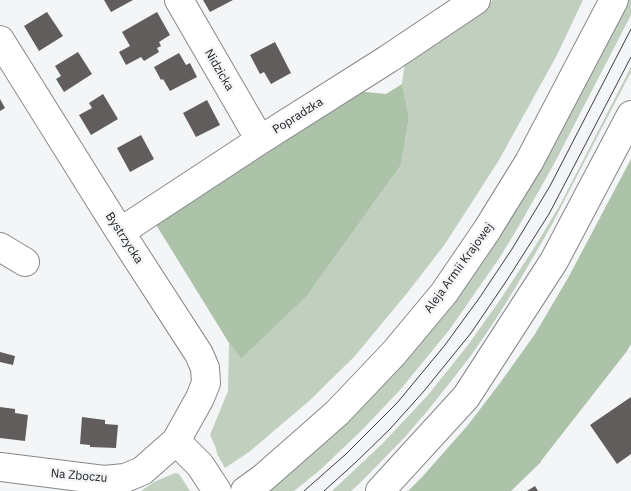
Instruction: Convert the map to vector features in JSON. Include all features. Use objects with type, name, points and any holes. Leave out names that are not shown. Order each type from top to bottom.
[{"type":"street","name":"Nidzicka","points":[[179,0],[260,140]]},
{"type":"street","name":"Popradzka","points":[[120,232],[476,0]]},
{"type":"street","name":"Aleja Armii Krajowej","points":[[245,491],[263,478],[337,413],[394,353],[444,293],[488,230],[529,162],[614,0]]},
{"type":"street","name":"Bystrzycka","points":[[0,40],[199,354],[205,368],[206,383],[200,398],[176,441]]},
{"type":"street","points":[[380,491],[466,397],[554,261],[631,115]]},
{"type":"street","points":[[0,247],[25,262]]},
{"type":"street","points":[[176,441],[200,465],[217,491]]},
{"type":"street","name":"Na Zboczu","points":[[0,468],[104,480],[126,478],[142,471],[176,441]]},
{"type":"green space","points":[[493,0],[583,0],[557,55],[499,160],[445,244],[354,357],[309,401],[249,452],[225,468],[210,435],[228,391],[229,343],[241,359],[307,296],[401,165],[409,117],[402,84],[405,61]]},
{"type":"green space","points":[[629,0],[631,0],[631,15],[554,164],[500,257],[450,329],[400,390],[320,470],[294,491],[269,491],[306,460],[375,394],[413,352],[479,267],[523,200]]},
{"type":"green space","points":[[631,67],[631,72],[550,228],[517,285],[470,357],[405,437],[363,480],[351,491],[332,491],[383,443],[428,395],[468,345],[500,300],[560,205]]},
{"type":"green space","points":[[402,84],[409,117],[401,165],[307,296],[241,359],[229,343],[155,223],[286,141],[291,134],[356,91],[386,94]]},
{"type":"green space","points":[[631,159],[631,344],[627,351],[541,462],[511,491],[408,491],[468,425],[535,334],[568,278]]},
{"type":"green space","points":[[175,473],[179,474],[190,491],[141,491],[154,482]]},
{"type":"building","points":[[104,0],[133,0],[111,12]]},
{"type":"building","points":[[203,0],[233,0],[210,12]]},
{"type":"building","points":[[47,12],[63,36],[39,51],[24,26]]},
{"type":"building","points":[[157,12],[170,35],[159,42],[161,46],[157,48],[159,52],[144,61],[141,57],[126,65],[119,52],[130,46],[122,32]]},
{"type":"building","points":[[275,42],[291,73],[271,84],[264,72],[260,74],[250,55]]},
{"type":"building","points":[[78,52],[92,74],[64,92],[56,79],[61,76],[55,66]]},
{"type":"building","points":[[179,53],[186,65],[190,63],[197,77],[170,91],[154,67]]},
{"type":"building","points":[[103,94],[118,119],[91,135],[79,115],[92,108],[89,103]]},
{"type":"building","points":[[0,99],[5,108],[0,111]]},
{"type":"building","points":[[207,100],[220,125],[196,137],[183,113]]},
{"type":"building","points":[[141,135],[154,159],[130,172],[117,148]]},
{"type":"building","points":[[0,352],[15,356],[13,365],[0,362]]},
{"type":"building","points":[[631,397],[631,454],[617,464],[590,425]]},
{"type":"building","points":[[0,407],[15,409],[15,413],[28,415],[25,441],[0,438]]},
{"type":"building","points":[[82,417],[105,420],[105,424],[118,425],[116,448],[90,447],[90,445],[80,444]]},
{"type":"building","points":[[535,486],[538,491],[527,491]]},
{"type":"tram line","points":[[304,491],[346,454],[397,403],[445,345],[480,297],[550,186],[631,29]]},
{"type":"tram line","points":[[324,491],[390,429],[471,333],[549,214],[631,57]]}]
